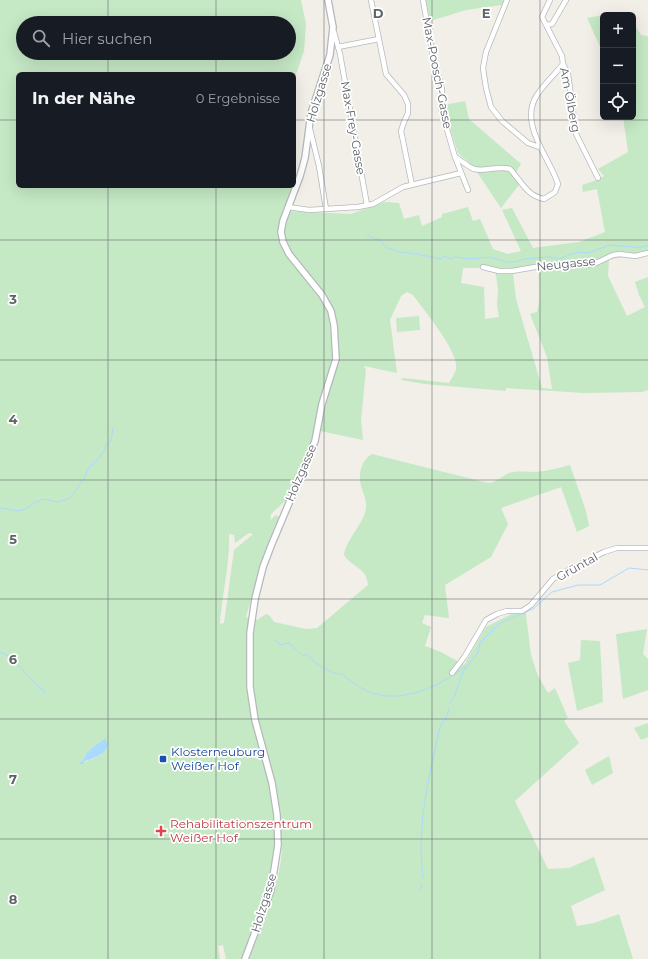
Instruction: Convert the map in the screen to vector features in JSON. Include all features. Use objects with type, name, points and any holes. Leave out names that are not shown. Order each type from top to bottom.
[{"type":"street","name":"Holzgasse","points":[[296,186],[306,152],[311,113],[330,55],[332,28],[328,0]]},
{"type":"street","points":[[371,0],[386,74],[404,95],[408,104],[408,113],[402,130],[412,184]]},
{"type":"street","name":"Max-Poosch-Gasse","points":[[423,0],[433,56],[442,89],[441,109],[455,157],[468,190]]},
{"type":"street","points":[[507,0],[486,52],[483,68],[486,88],[491,107],[502,121],[528,143],[539,147]]},
{"type":"street","name":"Am Ölberg","points":[[550,0],[542,17],[562,56],[563,64],[568,74],[576,134],[598,178]]},
{"type":"street","points":[[547,25],[552,24],[566,0]]},
{"type":"street","name":"Max-Frey-Gasse","points":[[332,28],[340,54],[367,205]]},
{"type":"street","points":[[338,47],[379,39]]},
{"type":"street","points":[[330,55],[340,54]]},
{"type":"street","points":[[455,157],[472,169],[481,170],[497,167],[510,168],[530,194],[536,198],[544,199],[555,192],[558,184],[554,172],[539,147],[532,125],[532,106],[537,95],[563,64]]},
{"type":"street","points":[[309,124],[316,151],[326,209]]},
{"type":"street","points":[[306,152],[316,151]]},
{"type":"street","points":[[288,207],[304,210],[343,209],[367,205],[378,201],[397,189],[412,184],[461,173]]},
{"type":"street","name":"Holzgasse","points":[[245,959],[271,890],[278,845],[277,815],[272,783],[255,720],[250,687],[250,633],[255,599],[263,567],[315,441],[320,413],[333,372],[336,352],[334,325],[331,311],[322,296],[289,254],[283,242],[281,227],[295,188]]},
{"type":"street","name":"Neugasse","points":[[483,267],[499,271],[512,271],[541,266],[554,267],[594,264],[614,255],[620,254],[635,256],[648,253]]},
{"type":"street","name":"Grüntal","points":[[452,673],[465,656],[486,620],[507,611],[522,610],[531,605],[553,579],[565,572],[596,560],[604,552],[617,548],[648,548]]},
{"type":"green space","points":[[0,0],[301,0],[306,24],[304,51],[296,74],[296,72],[16,72],[16,188],[291,188],[277,234],[283,250],[324,304],[329,318],[333,354],[309,450],[285,501],[271,514],[270,520],[276,515],[279,517],[264,554],[246,617],[257,620],[266,614],[270,616],[274,622],[306,629],[317,628],[368,585],[367,579],[362,571],[351,563],[344,555],[348,543],[360,524],[365,512],[366,502],[360,482],[360,473],[365,460],[372,454],[488,483],[513,472],[540,472],[570,465],[586,511],[589,526],[577,532],[561,487],[501,508],[508,524],[491,557],[445,585],[449,618],[425,615],[422,623],[431,627],[425,646],[441,652],[464,665],[486,627],[525,607],[531,655],[538,676],[548,693],[555,688],[568,718],[564,721],[579,743],[515,801],[548,869],[569,868],[594,857],[605,890],[571,906],[577,926],[594,923],[619,914],[633,959],[249,959],[276,886],[282,841],[276,842],[274,867],[269,891],[242,959],[226,959],[223,945],[218,946],[220,959],[0,959]],"holes":[[[249,533],[253,534],[234,550],[224,623],[220,624],[228,557],[229,534],[234,535],[235,543]],[[101,741],[108,746],[101,755],[83,763],[81,761],[88,752]]]},
{"type":"green space","points":[[426,0],[504,0],[502,5],[466,10],[430,21]]},
{"type":"green space","points":[[600,16],[600,46],[587,18]]},
{"type":"green space","points":[[636,27],[641,35],[648,36],[648,254],[609,259],[608,276],[627,316],[645,307],[635,282],[648,277],[648,390],[642,392],[584,393],[506,388],[506,391],[425,384],[401,380],[403,378],[449,383],[456,369],[456,362],[447,342],[413,295],[407,292],[401,296],[390,320],[397,373],[364,366],[366,370],[361,421],[363,440],[320,431],[321,419],[338,349],[340,349],[331,304],[289,249],[285,240],[283,230],[288,211],[351,214],[384,202],[399,203],[404,219],[419,215],[422,226],[442,217],[442,214],[468,207],[473,221],[480,219],[493,249],[508,254],[521,251],[502,210],[512,208],[533,248],[579,242],[605,232],[597,189],[583,192],[582,185],[604,176],[598,169],[628,152],[623,120],[636,120]],"holes":[[[463,268],[495,268],[498,289],[497,306],[499,317],[485,319],[484,287],[461,283]],[[539,269],[539,296],[537,312],[530,314],[547,357],[552,389],[542,388],[516,299],[513,274],[525,270]]]},
{"type":"green space","points":[[465,101],[469,119],[521,164],[513,177],[519,185],[501,208],[473,166],[458,153],[444,105]]},
{"type":"green space","points":[[419,316],[420,330],[397,332],[396,318]]},
{"type":"green space","points":[[647,629],[643,654],[648,659],[648,690],[623,699],[616,634]]},
{"type":"green space","points":[[581,640],[600,641],[603,702],[577,711],[568,663],[580,660]]},
{"type":"green space","points":[[648,723],[648,737],[641,740],[634,728]]},
{"type":"green space","points":[[609,756],[613,773],[592,785],[585,770]]},
{"type":"water","points":[[105,739],[108,743],[105,751],[84,762],[83,764],[79,763],[90,750]]},
{"type":"waterway","points":[[367,234],[380,240],[387,248],[404,253],[408,252],[411,254],[440,259],[445,256],[451,259],[455,257],[470,259],[490,257],[506,262],[549,257],[558,259],[578,252],[588,253],[610,245],[633,247],[643,247],[648,245]]},
{"type":"waterway","points":[[0,508],[19,511],[44,499],[58,502],[70,498],[85,477],[87,470],[105,450],[106,444],[111,441],[113,428]]},
{"type":"waterway","points":[[450,703],[454,697],[463,672],[478,652],[480,643],[500,623],[533,609],[552,592],[578,585],[600,585],[629,568],[648,570]]},
{"type":"waterway","points":[[275,640],[281,645],[289,643],[303,656],[307,654],[313,661],[322,667],[337,674],[341,674],[367,691],[378,694],[388,696],[410,694],[431,687],[450,677]]},
{"type":"waterway","points":[[0,652],[9,656],[45,693]]},
{"type":"waterway","points":[[455,674],[467,666]]},
{"type":"waterway","points":[[423,878],[421,859],[422,821],[440,727],[446,719],[449,708]]},
{"type":"waterway","points":[[420,890],[422,885]]},
{"type":"place","name":"Klosterneuburg Weißer Hof","points":[[163,759]]},
{"type":"place","name":"Rehabilitationszentrum Weißer Hof","points":[[161,831]]}]
